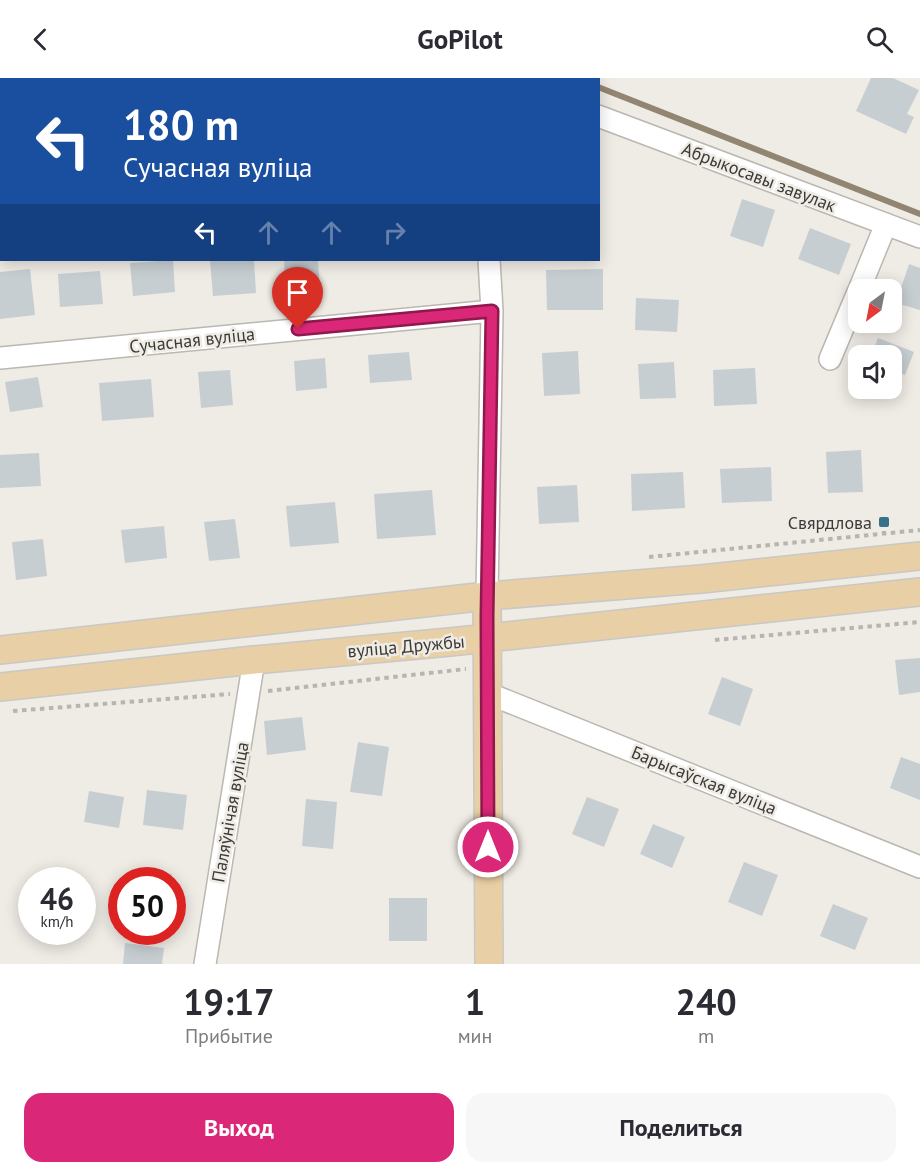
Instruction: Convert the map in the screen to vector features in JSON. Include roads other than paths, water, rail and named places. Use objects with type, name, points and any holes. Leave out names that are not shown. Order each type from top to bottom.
[{"type":"main road","points":[[0,650],[487,596],[701,579],[920,556]]},
{"type":"main road","points":[[487,638],[492,626],[510,614],[530,609],[622,599],[701,579]]},
{"type":"main road","name":"вуліца Дружбы","points":[[0,687],[920,592]]},
{"type":"main road","points":[[487,596],[489,964]]},
{"type":"main road","points":[[254,660],[344,640],[468,623],[481,610],[487,596]]},
{"type":"street","name":"Абрыкосавы завулак","points":[[600,117],[920,237]]},
{"type":"street","points":[[863,279],[886,224]]},
{"type":"street","points":[[487,596],[492,311],[489,261]]},
{"type":"street","name":"Сучасная вуліца","points":[[0,358],[492,311]]},
{"type":"street","points":[[830,359],[848,315]]},
{"type":"street","name":"Паляўнічая вуліца","points":[[205,964],[254,660]]},
{"type":"street","name":"Барысаўская вуліца","points":[[487,693],[920,867]]},
{"type":"waterway","points":[[600,88],[920,214]]},
{"type":"place","name":"Свярдлова","points":[[884,522]]}]
